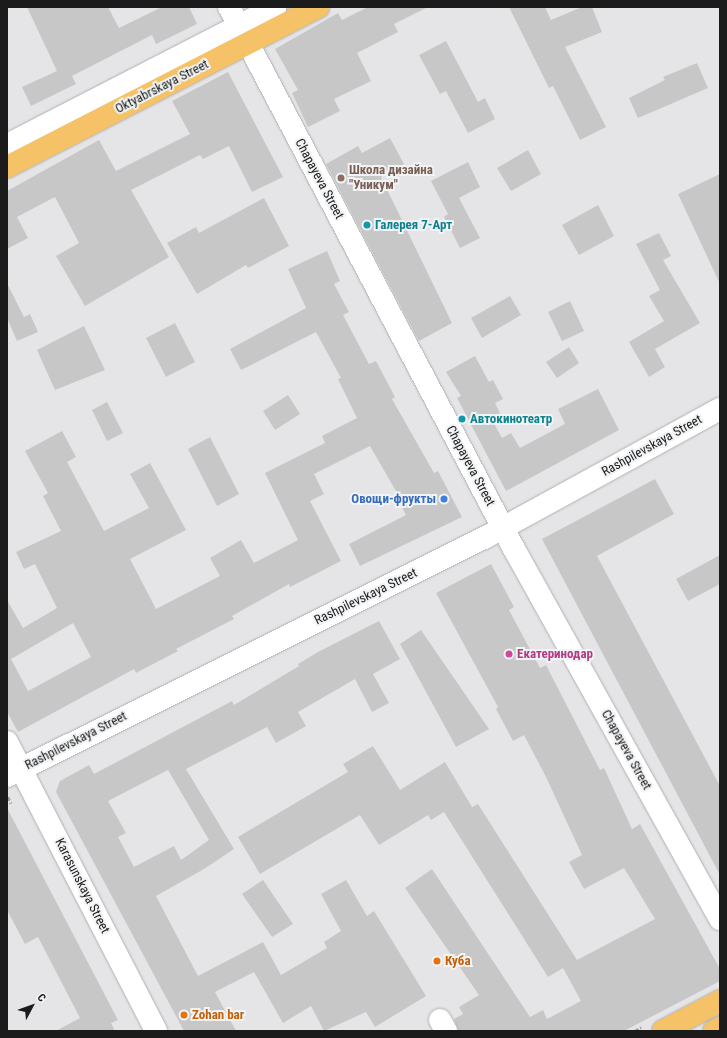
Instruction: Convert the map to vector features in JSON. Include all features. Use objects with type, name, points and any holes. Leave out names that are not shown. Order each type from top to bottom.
[{"type":"main road","name":"Oktyabrskaya Street","points":[[7,167],[244,34],[318,7]]},
{"type":"main road","points":[[663,1031],[720,1001]]},
{"type":"main road","points":[[714,1031],[720,1028]]},
{"type":"street","name":"Chapayeva Street","points":[[229,7],[503,528],[720,919]]},
{"type":"street","name":"Oktyabrskaya Street","points":[[7,145],[244,34],[276,7]]},
{"type":"street","name":"Rashpilevskaya Street","points":[[14,772],[503,528],[720,409]]},
{"type":"street","name":"Karasunskaya Street","points":[[7,742],[14,772],[156,1031]]},
{"type":"building","points":[[27,7],[108,7],[119,28],[162,7],[189,7],[197,24],[156,44],[152,35],[72,76],[76,84],[31,106],[22,87],[57,71]]},
{"type":"building","points":[[368,7],[428,7],[394,24],[398,32],[357,53],[371,81],[334,99],[340,111],[308,127],[292,93],[298,90],[275,49],[338,13],[342,20]]},
{"type":"building","points":[[509,7],[545,7],[551,20],[582,7],[592,7],[602,32],[565,47],[606,127],[580,140],[553,86],[549,88]]},
{"type":"building","points":[[446,41],[478,102],[485,98],[495,119],[468,133],[446,91],[440,94],[419,55]]},
{"type":"building","points":[[697,63],[708,88],[638,118],[629,98],[665,80],[663,77]]},
{"type":"building","points":[[228,72],[283,177],[252,192],[229,146],[203,159],[200,155],[131,190],[169,257],[85,306],[56,256],[79,243],[55,197],[17,217],[28,238],[7,249],[7,191],[99,140],[116,171],[190,134],[172,101]]},
{"type":"building","points":[[390,138],[404,164],[381,177],[452,323],[419,341],[326,164],[358,146],[362,153]]},
{"type":"building","points":[[528,150],[541,174],[511,191],[497,168]]},
{"type":"building","points":[[468,162],[480,187],[459,198],[480,238],[460,248],[444,217],[448,214],[431,181]]},
{"type":"building","points":[[720,174],[720,284],[678,194]]},
{"type":"building","points":[[264,198],[289,246],[248,268],[246,265],[197,294],[167,243],[196,227],[199,233]]},
{"type":"building","points":[[598,205],[614,236],[579,255],[562,225]]},
{"type":"building","points":[[659,233],[671,256],[663,260],[700,323],[655,349],[665,367],[649,377],[629,342],[664,321],[649,296],[660,290],[636,244]]},
{"type":"building","points":[[327,251],[340,281],[334,284],[349,312],[343,315],[369,364],[376,361],[395,397],[392,399],[434,473],[438,471],[462,517],[360,566],[349,544],[406,515],[395,494],[397,493],[370,446],[314,474],[324,494],[310,501],[341,561],[290,587],[289,584],[232,616],[234,619],[176,649],[178,651],[136,673],[134,669],[18,732],[7,712],[7,600],[23,628],[57,608],[35,564],[24,569],[16,552],[61,531],[43,496],[48,493],[25,451],[62,431],[76,457],[67,462],[104,531],[149,508],[130,474],[150,463],[186,530],[130,559],[156,609],[220,576],[210,558],[241,540],[254,563],[298,540],[265,473],[325,443],[322,436],[357,418],[338,379],[341,378],[316,332],[241,370],[230,349],[306,308],[288,269]],"holes":[[[73,623],[91,657],[28,691],[11,659]]]},
{"type":"building","points":[[7,283],[24,317],[30,314],[38,332],[17,341],[7,318]]},
{"type":"building","points":[[510,296],[521,315],[482,338],[471,318]]},
{"type":"building","points":[[570,301],[584,331],[562,341],[548,312]]},
{"type":"building","points":[[175,323],[195,362],[166,377],[146,338]]},
{"type":"building","points":[[84,326],[105,370],[55,390],[37,350]]},
{"type":"building","points":[[569,347],[579,363],[557,378],[546,362]]},
{"type":"building","points":[[475,356],[489,382],[493,380],[503,399],[495,403],[500,413],[491,418],[502,438],[511,433],[520,448],[565,424],[558,409],[598,389],[619,430],[506,491],[457,398],[461,396],[446,372]]},
{"type":"building","points":[[288,395],[300,414],[275,430],[263,411]]},
{"type":"building","points":[[107,402],[123,433],[107,441],[92,410]]},
{"type":"building","points":[[210,437],[239,494],[217,506],[188,449]]},
{"type":"building","points":[[655,479],[674,514],[597,556],[720,786],[720,875],[542,539]]},
{"type":"building","points":[[720,555],[720,584],[688,601],[676,579]]},
{"type":"building","points":[[491,564],[514,607],[509,610],[540,668],[546,665],[600,770],[604,768],[632,829],[640,824],[720,969],[720,981],[624,1031],[458,1031],[454,1019],[463,1014],[459,1007],[479,995],[405,888],[432,869],[530,1017],[543,1010],[547,1019],[581,1001],[563,968],[548,977],[444,812],[431,820],[428,815],[379,845],[360,815],[260,874],[238,837],[348,772],[343,764],[373,746],[400,790],[445,762],[472,807],[478,804],[577,960],[655,919],[624,868],[584,889],[569,862],[582,855],[546,777],[524,735],[513,741],[496,709],[498,707],[436,593]]},
{"type":"building","points":[[379,621],[400,659],[373,674],[389,703],[372,712],[355,679],[298,712],[306,726],[276,743],[267,727],[186,769],[234,849],[204,869],[156,896],[198,976],[263,942],[281,975],[327,948],[324,942],[341,931],[321,894],[346,880],[367,916],[374,911],[426,996],[375,1027],[366,1012],[324,1031],[311,1006],[283,1023],[254,972],[215,992],[236,1031],[184,1031],[56,792],[60,781],[89,765],[94,774],[232,701],[234,705],[299,666],[298,664],[318,652]],"holes":[[[168,770],[209,840],[181,860],[174,846],[134,867],[118,837],[126,833],[108,801]]]},
{"type":"building","points":[[421,630],[489,729],[456,747],[400,644]]},
{"type":"building","points":[[7,808],[118,1020],[111,1023],[115,1031],[56,1031],[80,1018],[38,937],[25,944],[7,910]]},
{"type":"building","points":[[263,880],[293,924],[272,937],[242,894]]},
{"type":"place","name":"Школа дизайна \"Уникум\"","points":[[341,178]]},
{"type":"place","name":"Галерея 7-Арт","points":[[367,225]]},
{"type":"place","name":"Автокинотеатр","points":[[462,419]]},
{"type":"place","name":"Овощи-фрукты","points":[[444,499]]},
{"type":"place","name":"Екатеринодар","points":[[509,654]]},
{"type":"place","name":"Куба","points":[[437,961]]},
{"type":"place","name":"Zohan bar","points":[[184,1015]]}]
